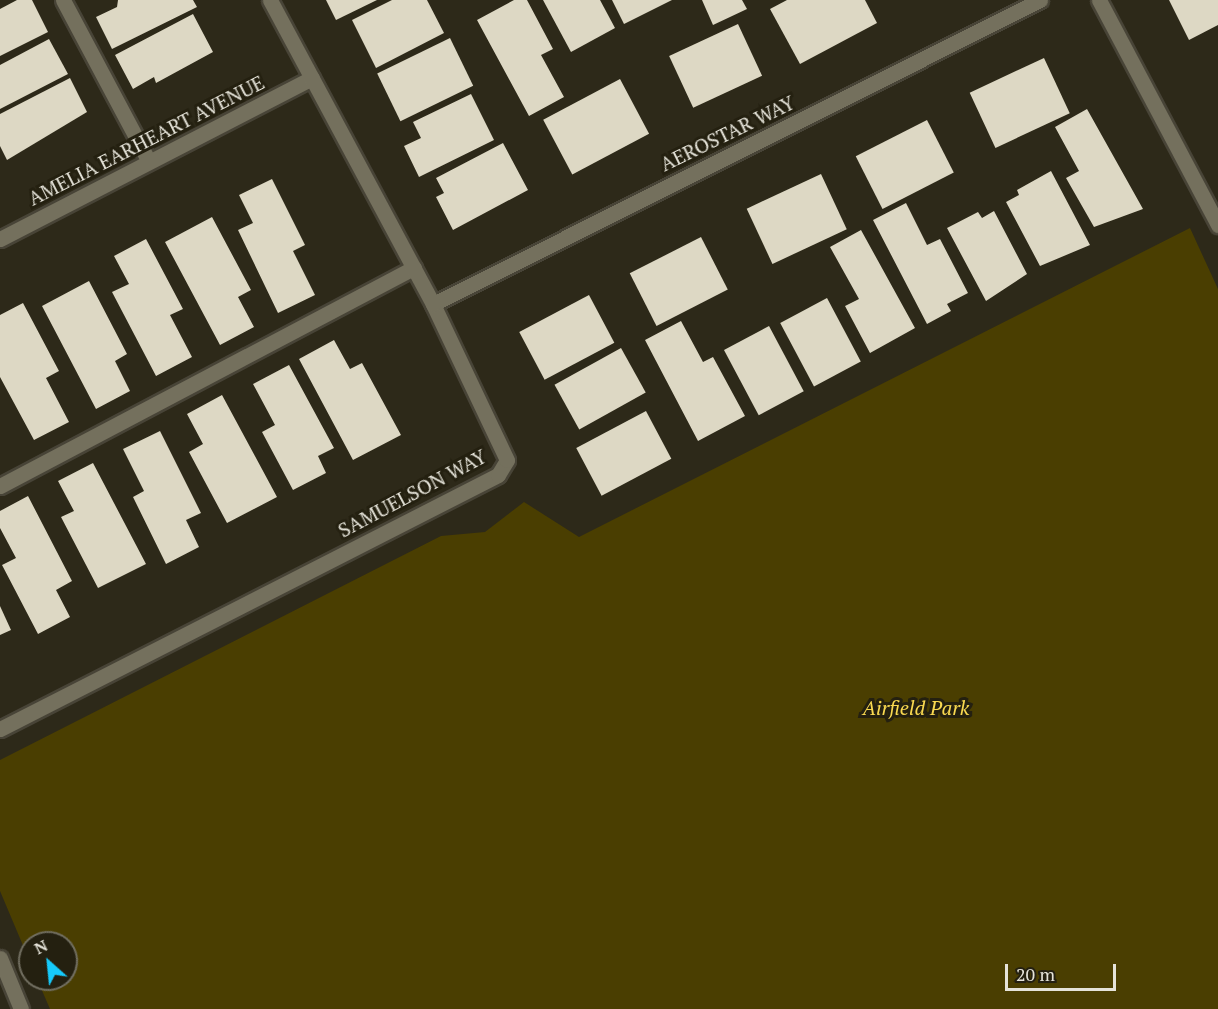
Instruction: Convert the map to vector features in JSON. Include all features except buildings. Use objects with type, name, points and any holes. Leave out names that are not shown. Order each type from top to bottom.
[{"type":"street","points":[[63,0],[148,162]]},
{"type":"street","name":"SAMUELSON WAY","points":[[0,729],[498,475],[507,460],[433,304],[270,0]]},
{"type":"street","name":"AEROSTAR WAY","points":[[433,304],[1040,0]]},
{"type":"street","points":[[1099,0],[1218,225]]},
{"type":"street","name":"AMELIA EARHEART AVENUE","points":[[0,240],[312,78]]},
{"type":"street","points":[[0,486],[414,268]]},
{"type":"street","points":[[0,958],[21,1009]]},
{"type":"green space","name":"Airfield Park","points":[[1190,228],[1218,289],[1218,1009],[50,1009],[42,991],[78,991],[78,931],[18,931],[18,934],[0,891],[0,760],[441,536],[485,532],[524,502],[579,537]]}]
